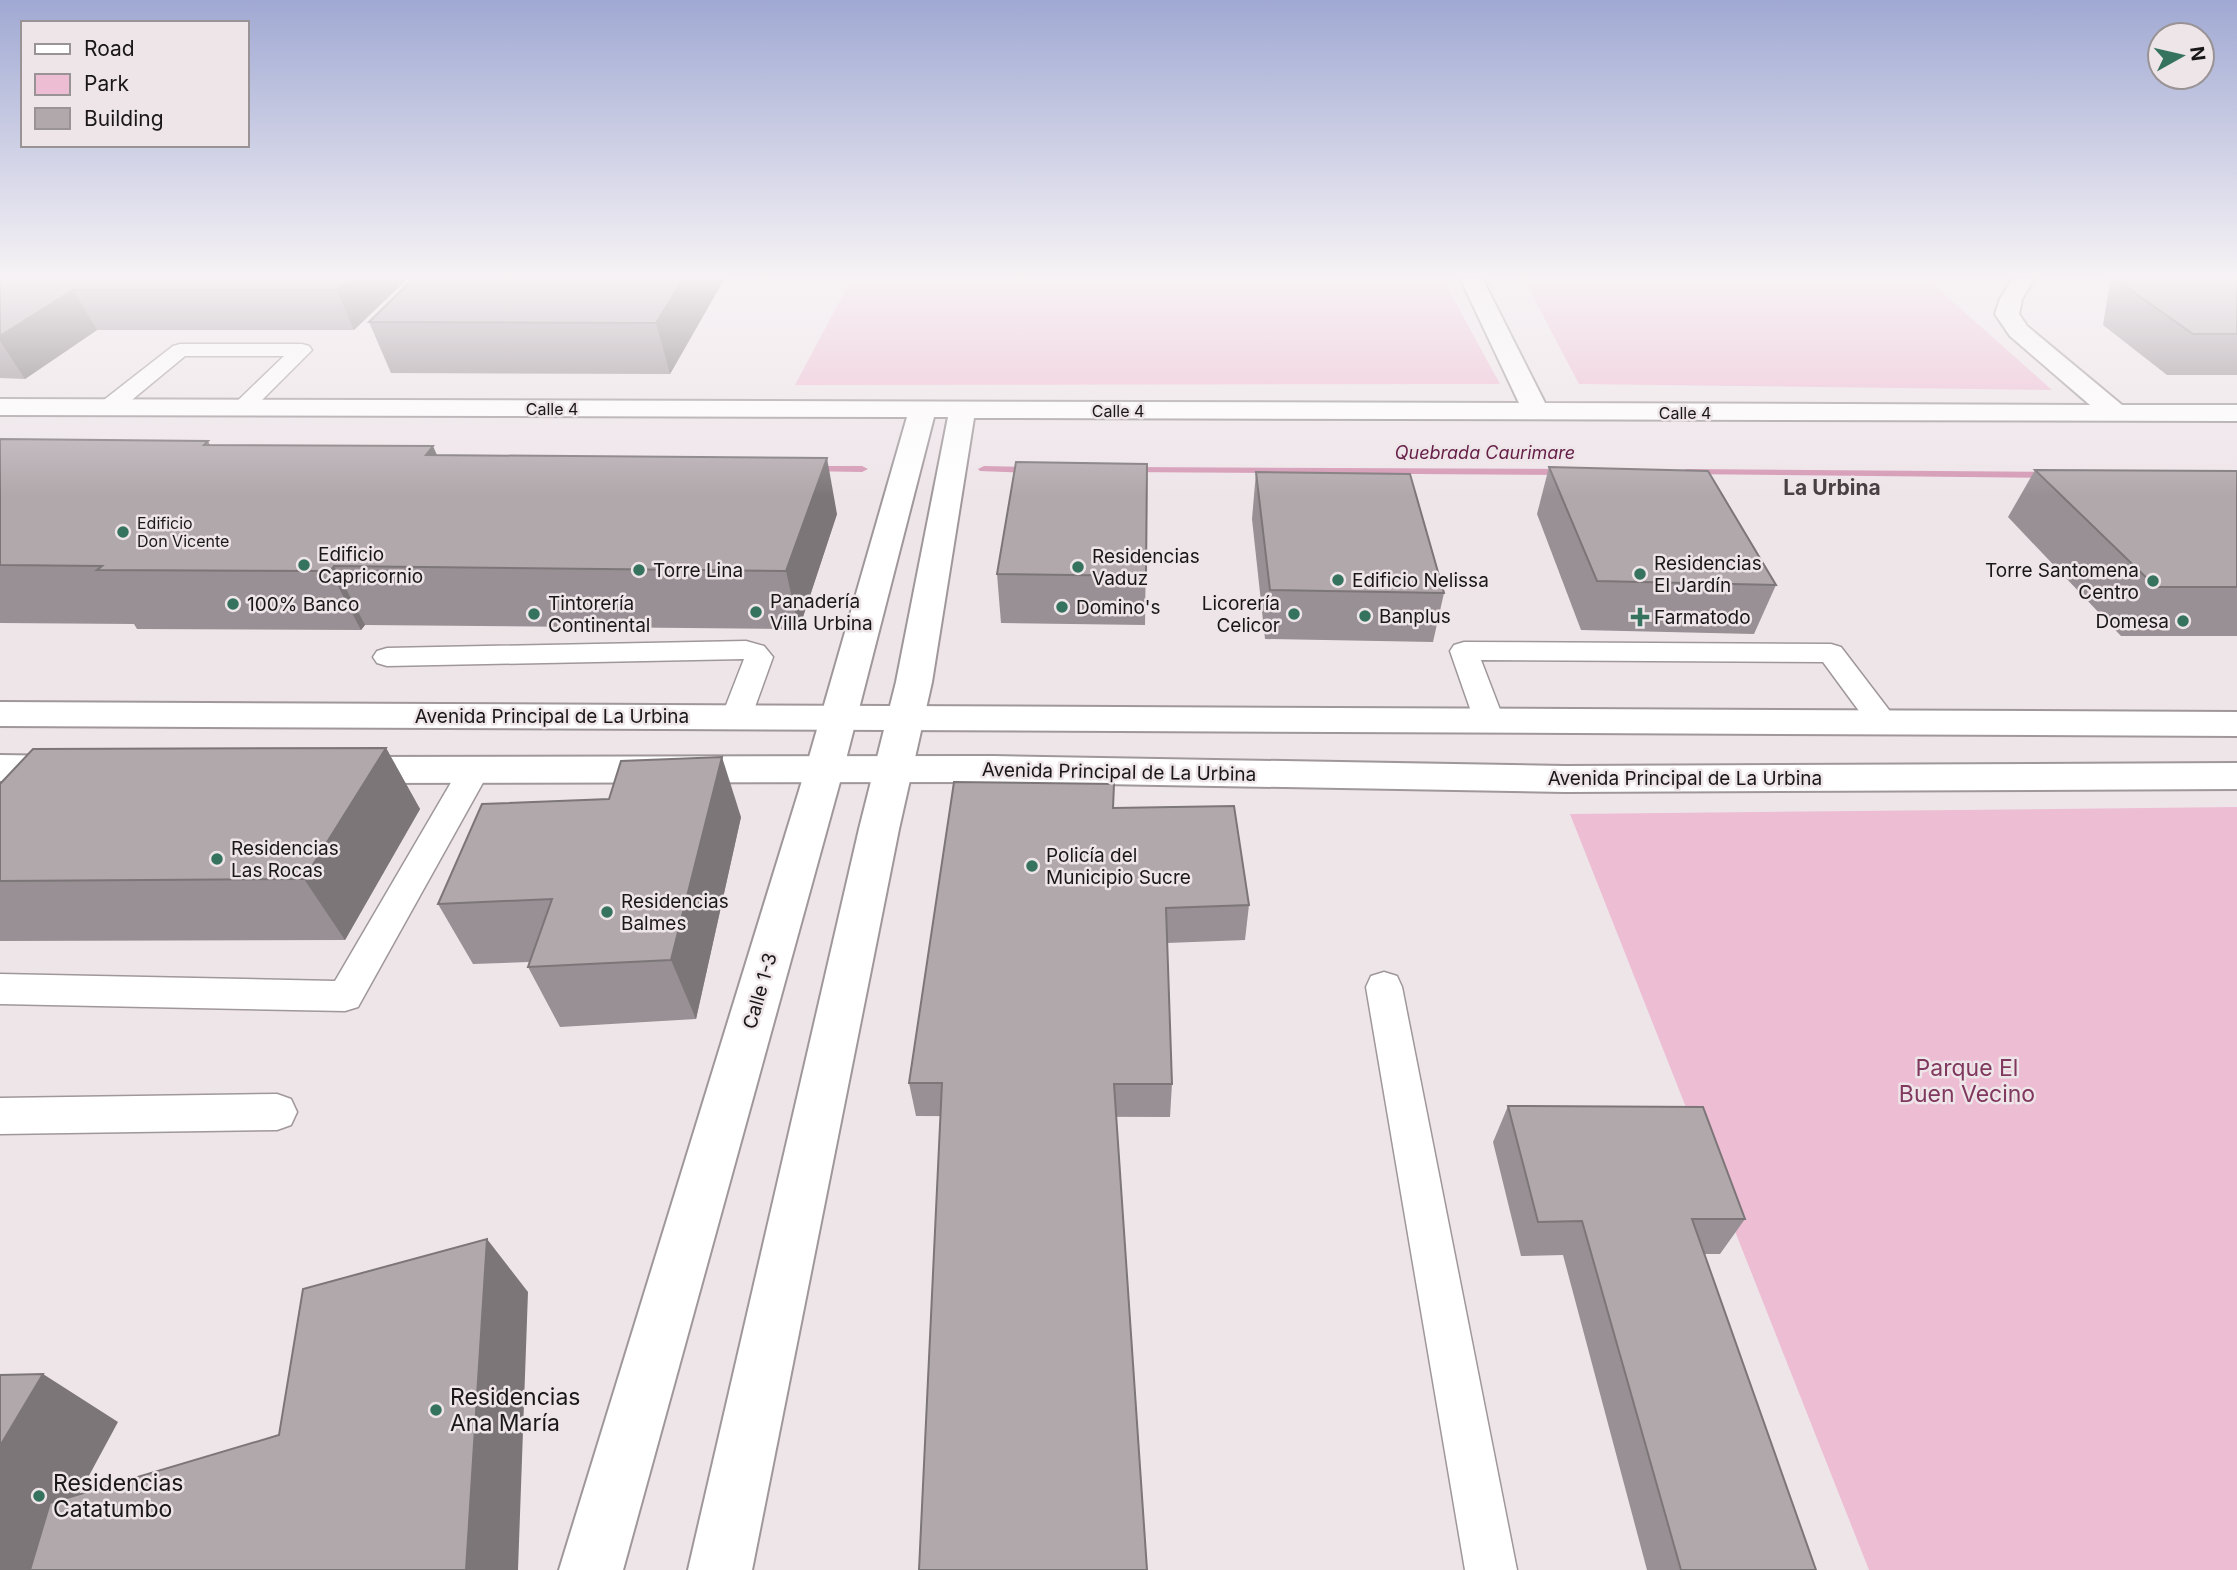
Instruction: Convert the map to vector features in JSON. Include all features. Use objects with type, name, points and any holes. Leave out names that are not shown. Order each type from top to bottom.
[{"type":"street","points":[[1506,349],[1536,412]]},
{"type":"street","points":[[2040,349],[2116,413]]},
{"type":"street","name":"Calle 4","points":[[0,407],[2237,414]]},
{"type":"street","name":"Calle 1-3","points":[[591,1570],[824,771],[922,411]]},
{"type":"street","points":[[720,1570],[906,719],[962,411]]},
{"type":"street","name":"Avenida Principal de La Urbina","points":[[0,713],[2237,724]]},
{"type":"street","points":[[8,777],[107,769]]},
{"type":"street","name":"Avenida Principal de La Urbina","points":[[314,770],[1007,769],[1565,779],[2237,776]]},
{"type":"lane","points":[[108,408],[180,350],[303,350],[242,408]]},
{"type":"lane","points":[[387,657],[746,650],[759,657],[736,718]]},
{"type":"lane","points":[[1489,720],[1464,651],[1831,653],[1884,723]]},
{"type":"lane","points":[[0,989],[345,996],[474,770]]},
{"type":"lane","points":[[1384,987],[1491,1570]]},
{"type":"lane","points":[[0,1116],[277,1112]]},
{"type":"green space","points":[[814,349],[1481,349],[1500,384],[795,385]]},
{"type":"green space","points":[[1561,349],[2006,349],[2052,390],[1579,384]]},
{"type":"green space","name":"Parque El Buen Vecino","points":[[2237,807],[2237,1570],[1869,1570],[1570,814]]},
{"type":"building","points":[[0,439],[208,441],[204,445],[433,446],[426,455],[827,458],[786,571],[334,566],[330,571],[97,570],[102,566],[0,565]]},
{"type":"building","points":[[1016,462],[1147,464],[1146,576],[997,574]]},
{"type":"building","points":[[1549,467],[1708,471],[1776,585],[1597,581]]},
{"type":"building","points":[[2035,470],[2237,471],[2237,587],[2156,587]]},
{"type":"building","points":[[1256,472],[1410,474],[1444,593],[1270,590]]},
{"type":"building","points":[[386,748],[304,879],[0,881],[0,784],[33,749]]},
{"type":"building","points":[[722,757],[671,960],[528,967],[552,899],[438,904],[482,804],[609,799],[621,761]]},
{"type":"building","points":[[954,782],[1114,784],[1113,808],[1234,806],[1249,905],[1166,908],[1172,1084],[1114,1084],[1147,1570],[919,1570],[942,1083],[909,1083]]},
{"type":"building","points":[[1508,1106],[1703,1107],[1745,1219],[1692,1219],[1816,1570],[1681,1570],[1582,1221],[1538,1222]]},
{"type":"building","points":[[487,1239],[466,1570],[30,1570],[50,1503],[279,1435],[303,1289]]},
{"type":"building","points":[[43,1374],[0,1446],[0,1375]]},
{"type":"waterway","name":"Quebrada Caurimare","points":[[809,469],[862,469]]},
{"type":"waterway","name":"Quebrada Caurimare","points":[[984,469],[1034,470]]},
{"type":"waterway","name":"Quebrada Caurimare","points":[[1127,470],[1570,472]]},
{"type":"waterway","name":"Quebrada Caurimare","points":[[1687,472],[2053,475]]},
{"type":"place","name":"Edificio Don Vicente","points":[[123,532]]},
{"type":"place","name":"Edificio Capricornio","points":[[304,565]]},
{"type":"place","name":"Residencias Vaduz","points":[[1078,567]]},
{"type":"place","name":"Torre Lina","points":[[639,570]]},
{"type":"place","name":"Residencias El Jardín","points":[[1640,574]]},
{"type":"place","name":"Edificio Nelissa","points":[[1338,580]]},
{"type":"place","name":"Torre Santomena Centro","points":[[2153,581]]},
{"type":"place","name":"100% Banco","points":[[233,604]]},
{"type":"place","name":"Domino's","points":[[1062,607]]},
{"type":"place","name":"Panadería Villa Urbina","points":[[756,612]]},
{"type":"place","name":"Tintorería Continental","points":[[534,614]]},
{"type":"place","name":"Licorería Celicor","points":[[1294,614]]},
{"type":"place","name":"Banplus","points":[[1365,616]]},
{"type":"place","name":"Farmatodo","points":[[1640,617]]},
{"type":"place","name":"Domesa","points":[[2183,621]]},
{"type":"place","name":"Residencias Las Rocas","points":[[217,859]]},
{"type":"place","name":"Policía del Municipio Sucre","points":[[1032,866]]},
{"type":"place","name":"Residencias Balmes","points":[[607,912]]},
{"type":"place","name":"Residencias Ana María","points":[[436,1410]]},
{"type":"place","name":"Residencias Catatumbo","points":[[39,1496]]},
{"type":"district","name":"La Urbina","points":[[1832,487]]}]
